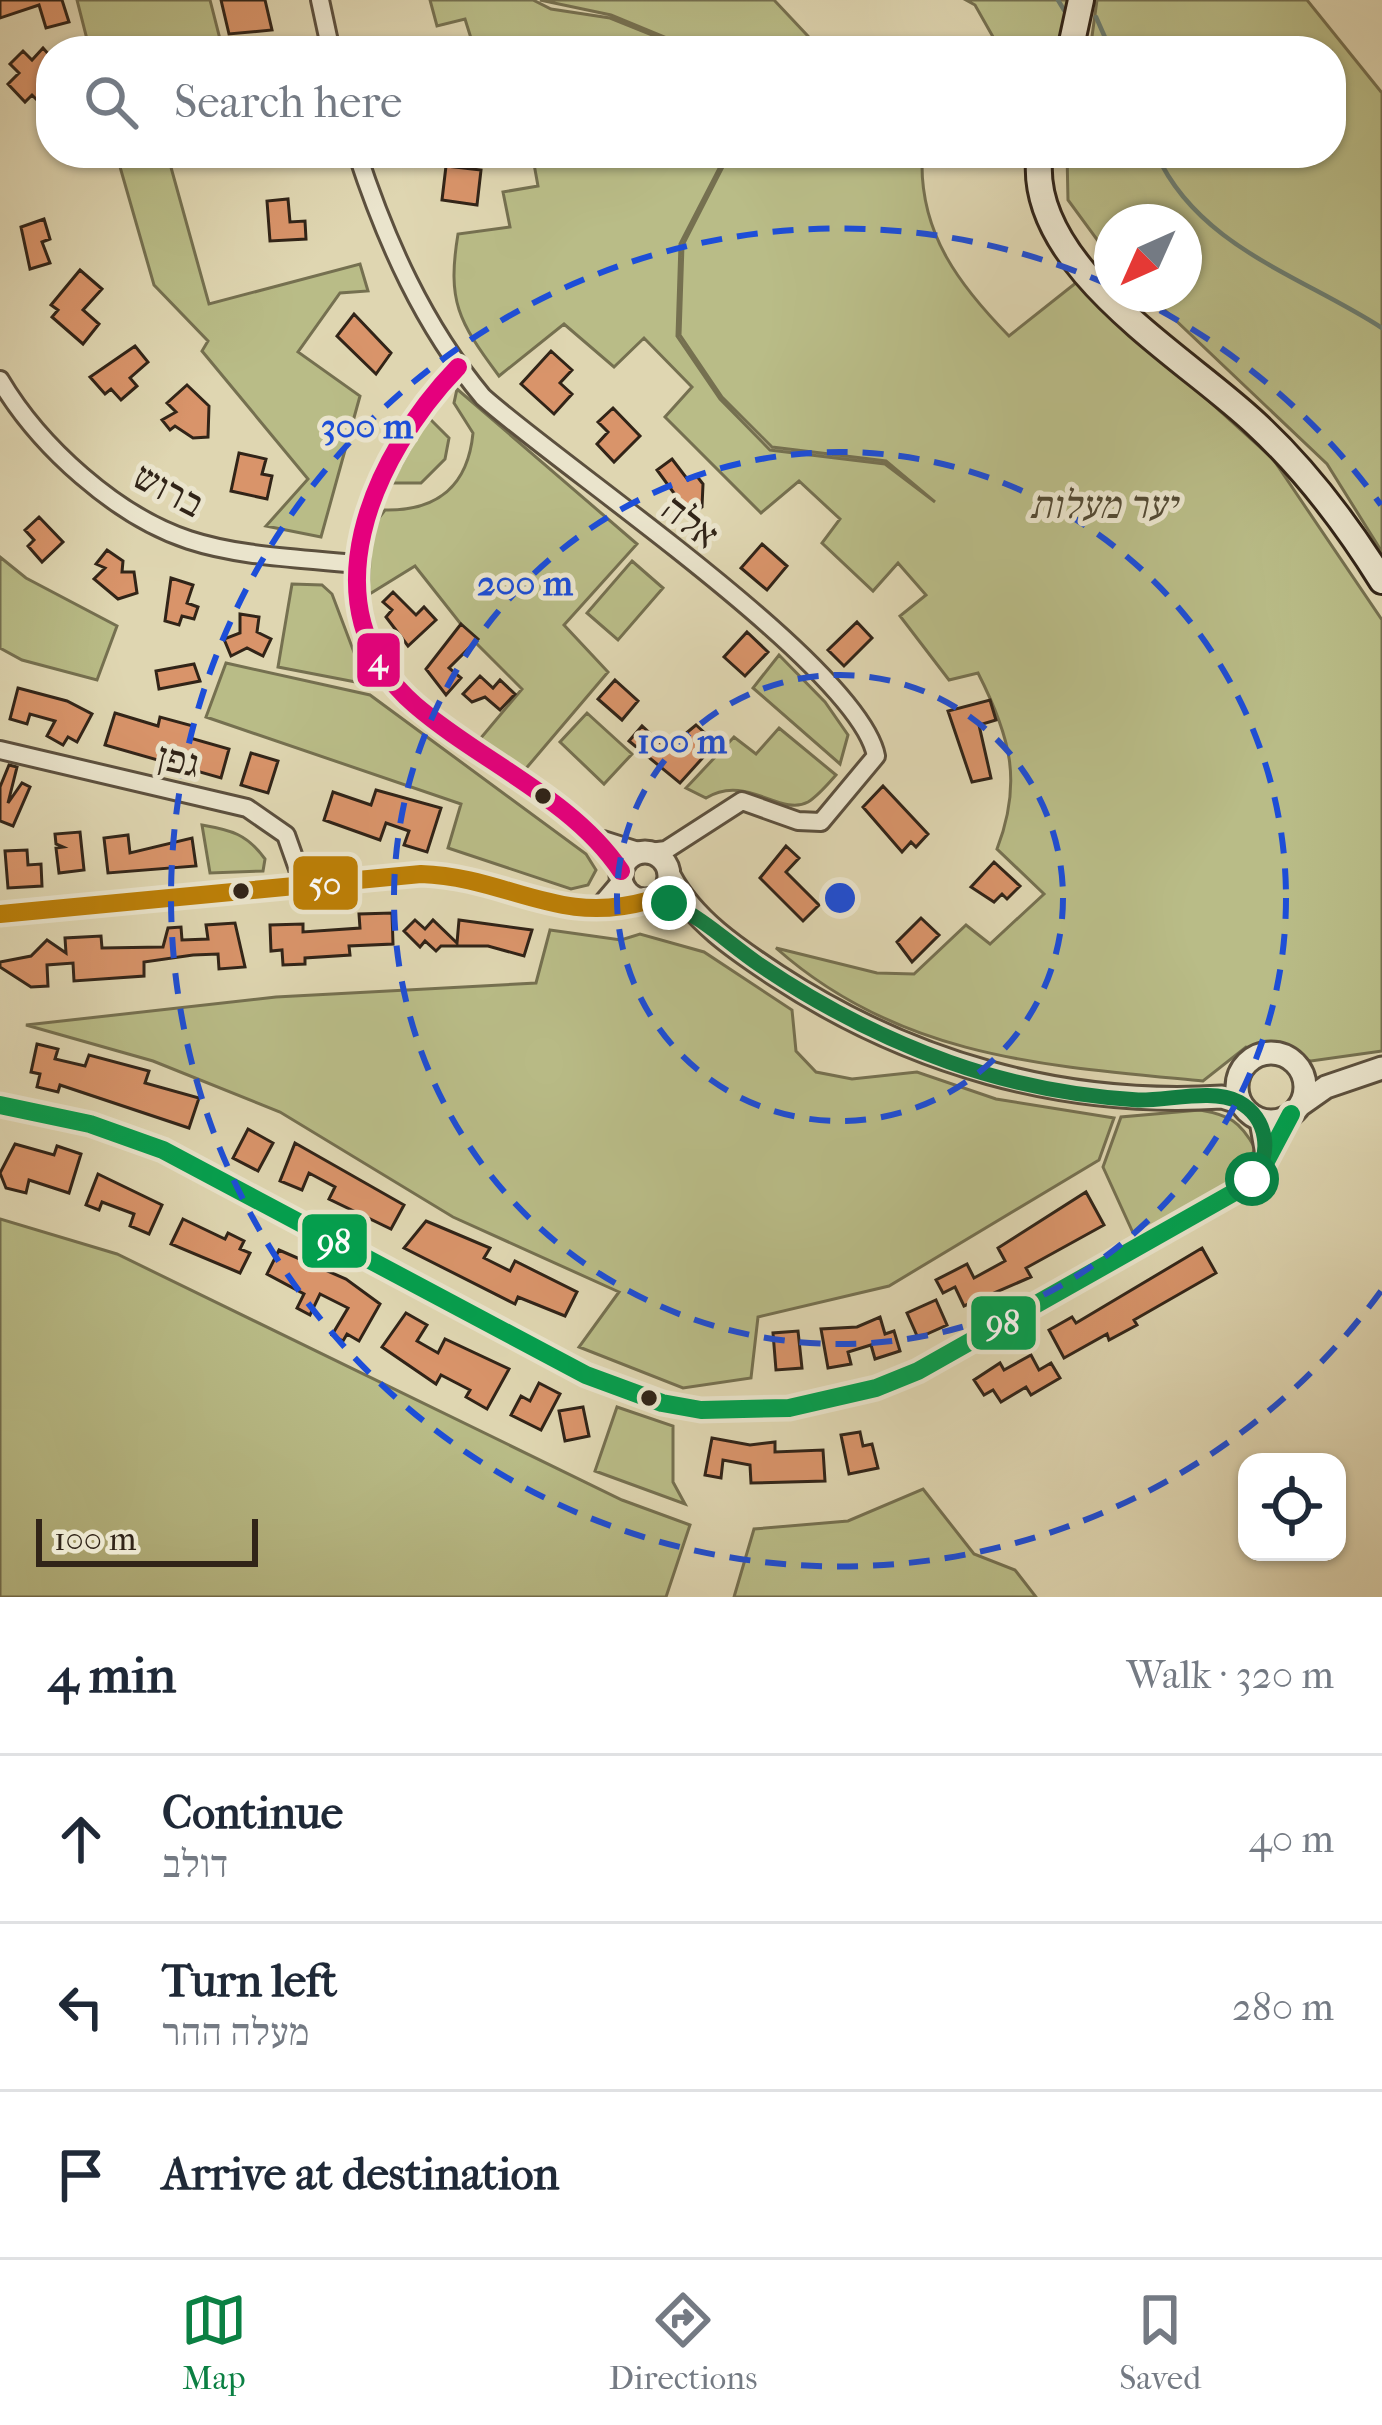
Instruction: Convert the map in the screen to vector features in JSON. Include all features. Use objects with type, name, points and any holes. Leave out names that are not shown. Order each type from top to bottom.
[{"type":"main road","points":[[1073,36],[1081,0]]},
{"type":"main road","points":[[1041,168],[1044,209],[1077,266],[1256,424],[1318,488],[1382,580]]},
{"type":"street","points":[[320,0],[328,36]]},
{"type":"street","name":"אלה","points":[[363,168],[392,248],[458,367],[507,419],[749,609],[866,727],[876,756],[821,822],[798,821],[742,801],[666,850],[646,852]]},
{"type":"street","points":[[458,367],[420,412],[379,483],[355,565],[365,626],[401,692],[591,834],[630,895],[710,926],[826,1007],[950,1063],[1089,1094],[1195,1099],[1250,1110],[1269,1121],[1347,1078],[1382,1068]]},
{"type":"street","name":"ברוש","points":[[0,380],[72,465],[161,529],[212,547],[355,565]]},
{"type":"street","name":"גפן","points":[[0,750],[247,808],[286,835],[303,883]]},
{"type":"street","name":"אלה","points":[[669,873],[700,830]]},
{"type":"street","points":[[591,834],[646,852],[669,873],[710,926]]},
{"type":"street","points":[[586,912],[605,905],[621,876],[646,852]]},
{"type":"street","points":[[0,914],[303,883],[448,875],[586,912],[651,900],[669,873]]},
{"type":"street","points":[[1195,1099],[1258,1055],[1273,1053],[1311,1072],[1347,1078]]},
{"type":"street","points":[[0,1105],[89,1124],[163,1150],[586,1376],[662,1403],[700,1410],[811,1404],[918,1371],[1233,1192],[1264,1165],[1295,1110],[1305,1085],[1294,1062]]},
{"type":"street","points":[[1241,1071],[1250,1110],[1266,1144],[1264,1165]]},
{"type":"green space","points":[[77,0],[210,0],[219,36],[86,36]]},
{"type":"green space","points":[[430,0],[533,0],[551,9],[610,18],[655,36],[470,36],[465,19],[437,26]]},
{"type":"green space","points":[[540,0],[774,0],[808,36],[662,36],[611,15]]},
{"type":"green space","points":[[966,0],[1069,0],[1063,36],[993,36],[975,5]]},
{"type":"green space","points":[[1097,0],[1307,0],[1336,36],[1092,36]]},
{"type":"green space","points":[[1346,48],[1382,93],[1382,552],[1327,464],[1167,312],[1202,312],[1202,204],[1094,204],[1094,235],[1068,200],[1067,168],[1346,168]]},
{"type":"green space","points":[[120,168],[171,168],[209,304],[360,264],[368,291],[340,293],[298,352],[360,396],[321,537],[266,526],[308,479],[202,351],[208,341],[154,285]]},
{"type":"green space","name":"יער מעלות","points":[[535,168],[719,168],[680,244],[677,336],[720,399],[770,450],[885,464],[935,502],[886,461],[772,447],[722,397],[680,335],[683,245],[722,168],[922,168],[928,213],[947,258],[1009,336],[1077,282],[1094,297],[1094,312],[1110,312],[1273,459],[1382,620],[1382,1051],[1311,1061],[1246,1047],[1203,1081],[1032,1061],[924,1034],[873,1013],[824,985],[776,948],[877,973],[914,974],[966,925],[990,944],[1044,894],[997,849],[1011,780],[998,718],[978,673],[949,680],[900,616],[926,595],[898,563],[873,591],[822,543],[840,519],[799,481],[761,513],[665,417],[692,387],[644,338],[614,367],[564,324],[499,376],[465,325],[454,277],[458,234],[510,227],[503,192],[538,186]]},
{"type":"green space","points":[[457,389],[637,544],[564,625],[608,672],[523,772],[480,739],[522,689],[475,642],[415,566],[368,595],[372,527],[385,510],[420,506],[447,492],[464,468],[473,433],[454,403]]},
{"type":"green space","points":[[428,417],[449,438],[445,459],[421,483],[391,483]]},
{"type":"green space","points":[[0,557],[26,578],[117,626],[97,680],[22,660],[0,648]]},
{"type":"green space","points":[[632,561],[663,588],[618,640],[587,613]]},
{"type":"green space","points":[[292,584],[322,585],[332,594],[366,684],[278,667]]},
{"type":"green space","points":[[779,655],[825,702],[848,735],[840,764],[753,688]]},
{"type":"green space","points":[[226,663],[370,695],[586,854],[596,870],[588,885],[571,889],[448,848],[461,804],[206,717]]},
{"type":"green space","points":[[587,713],[632,754],[604,784],[560,742]]},
{"type":"green space","points":[[779,728],[836,775],[808,802],[786,804],[735,790],[706,798],[686,788],[734,737],[756,754]]},
{"type":"green space","points":[[202,825],[245,839],[265,859],[263,871],[210,873]]},
{"type":"green space","points":[[550,930],[621,940],[640,934],[704,952],[792,1010],[796,1051],[816,1072],[852,1079],[917,1072],[996,1099],[1114,1118],[1099,1160],[889,1286],[758,1317],[751,1378],[683,1388],[579,1347],[619,1292],[453,1217],[280,1112],[153,1061],[26,1025],[276,997],[536,983]]},
{"type":"green space","points":[[1200,1110],[1233,1121],[1255,1148],[1220,1190],[1134,1235],[1103,1167],[1121,1117]]},
{"type":"green space","points":[[0,1219],[117,1254],[622,1500],[690,1525],[666,1597],[0,1597]]},
{"type":"green space","points":[[617,1407],[673,1426],[673,1482],[685,1504],[595,1471]]},
{"type":"green space","points":[[923,1489],[974,1554],[1015,1570],[1036,1597],[734,1597],[754,1529],[848,1521]]},
{"type":"building","points":[[0,0],[62,0],[69,22],[46,28],[39,5],[0,18]]},
{"type":"building","points":[[221,0],[265,0],[272,30],[229,34]]},
{"type":"building","points":[[23,51],[32,60],[36,56],[36,99],[32,95],[25,102],[8,84],[19,73],[10,64]]},
{"type":"building","points":[[446,168],[481,170],[477,205],[442,200]]},
{"type":"building","points":[[288,199],[290,222],[305,221],[306,239],[270,241],[267,201]]},
{"type":"building","points":[[44,219],[50,239],[42,242],[50,263],[30,269],[21,227]]},
{"type":"building","points":[[80,270],[102,289],[83,310],[99,324],[83,344],[52,317],[58,310],[51,305]]},
{"type":"building","points":[[354,314],[391,353],[376,374],[337,336]]},
{"type":"building","points":[[135,346],[148,362],[130,378],[137,386],[121,400],[111,389],[105,394],[90,377]]},
{"type":"building","points":[[551,351],[572,370],[560,383],[572,394],[554,414],[521,384]]},
{"type":"building","points":[[187,385],[209,406],[208,437],[193,438],[175,426],[170,430],[162,420],[176,412],[167,403]]},
{"type":"building","points":[[613,408],[640,436],[614,462],[597,444],[608,432],[598,422]]},
{"type":"building","points":[[239,453],[266,459],[262,474],[272,476],[267,499],[231,491]]},
{"type":"building","points":[[672,459],[688,480],[696,475],[703,484],[702,507],[690,515],[657,470]]},
{"type":"building","points":[[39,517],[63,542],[42,562],[28,546],[34,540],[25,530]]},
{"type":"building","points":[[762,544],[787,566],[767,590],[741,568]]},
{"type":"building","points":[[107,550],[123,561],[122,572],[134,572],[137,593],[118,599],[94,579],[105,568],[96,564]]},
{"type":"building","points":[[171,578],[193,585],[187,603],[198,607],[194,619],[182,616],[179,625],[165,621]]},
{"type":"building","points":[[393,592],[416,615],[424,607],[436,620],[408,646],[386,617],[392,610],[383,602]]},
{"type":"building","points":[[240,614],[259,617],[257,632],[271,639],[263,656],[247,648],[231,656],[224,639],[240,633]]},
{"type":"building","points":[[857,622],[872,638],[844,666],[828,650]]},
{"type":"building","points":[[461,624],[478,639],[449,668],[461,678],[446,695],[426,669]]},
{"type":"building","points":[[747,632],[768,652],[745,676],[724,657]]},
{"type":"building","points":[[194,664],[200,681],[159,689],[156,671]]},
{"type":"building","points":[[480,676],[493,688],[500,680],[515,694],[500,710],[485,697],[472,702],[463,694]]},
{"type":"building","points":[[615,680],[638,701],[622,720],[598,699]]},
{"type":"building","points":[[18,688],[67,701],[92,714],[77,742],[68,737],[63,745],[47,736],[55,721],[30,714],[27,724],[10,719]]},
{"type":"building","points":[[990,700],[996,720],[979,725],[991,778],[972,782],[948,711]]},
{"type":"building","points":[[115,713],[158,726],[160,717],[193,726],[190,738],[229,749],[221,778],[105,745]]},
{"type":"building","points":[[696,725],[716,743],[680,783],[629,741],[642,726],[667,749]]},
{"type":"building","points":[[251,753],[278,761],[268,793],[241,785]]},
{"type":"building","points":[[9,765],[17,767],[8,803],[22,783],[30,787],[13,826],[0,821],[0,787]]},
{"type":"building","points":[[883,786],[928,834],[916,847],[911,842],[902,852],[863,807]]},
{"type":"building","points":[[376,790],[441,808],[427,852],[404,845],[409,831],[386,823],[380,840],[324,820],[333,792],[371,805]]},
{"type":"building","points":[[80,832],[84,870],[59,873],[56,848],[63,847],[56,844],[55,834]]},
{"type":"building","points":[[128,835],[130,853],[192,838],[196,866],[108,873],[104,838]]},
{"type":"building","points":[[786,846],[799,858],[786,872],[819,905],[803,921],[760,878]]},
{"type":"building","points":[[27,850],[28,865],[41,864],[42,886],[8,888],[5,851]]},
{"type":"building","points":[[994,862],[1020,886],[1007,899],[1002,894],[994,902],[971,887]]},
{"type":"building","points":[[392,913],[393,944],[349,946],[350,955],[305,958],[305,964],[283,965],[282,950],[271,951],[270,925],[303,924],[303,932],[360,928],[359,914]]},
{"type":"building","points":[[921,918],[939,935],[912,962],[897,942]]},
{"type":"building","points":[[415,920],[425,929],[433,920],[457,943],[459,920],[532,930],[524,956],[488,946],[441,946],[436,951],[425,941],[420,947],[404,931]]},
{"type":"building","points":[[235,923],[245,967],[219,969],[218,954],[193,955],[144,962],[144,976],[74,981],[73,963],[47,965],[48,986],[31,987],[0,967],[0,962],[31,956],[47,940],[66,953],[65,938],[101,936],[102,948],[163,947],[168,928],[181,927],[182,940],[208,939],[206,925]]},
{"type":"building","points":[[37,1044],[58,1049],[55,1059],[85,1066],[89,1055],[149,1071],[145,1083],[199,1098],[189,1128],[60,1085],[58,1092],[37,1087],[40,1074],[31,1072]]},
{"type":"building","points":[[248,1129],[273,1143],[258,1171],[233,1158]]},
{"type":"building","points":[[295,1143],[404,1205],[391,1229],[329,1199],[335,1187],[309,1173],[302,1190],[280,1181]]},
{"type":"building","points":[[15,1144],[54,1155],[57,1146],[81,1154],[69,1193],[29,1180],[26,1193],[6,1188],[0,1173]]},
{"type":"building","points":[[98,1174],[162,1205],[149,1234],[130,1226],[134,1214],[102,1202],[99,1210],[86,1205]]},
{"type":"building","points":[[1086,1192],[1104,1225],[1026,1268],[1031,1277],[964,1306],[955,1287],[943,1293],[936,1280],[967,1264],[974,1278],[1005,1261],[998,1248]]},
{"type":"building","points":[[183,1219],[225,1239],[228,1233],[244,1241],[240,1249],[250,1253],[240,1273],[171,1244]]},
{"type":"building","points":[[426,1221],[490,1248],[484,1258],[510,1271],[515,1261],[577,1292],[565,1316],[518,1297],[515,1304],[404,1248]]},
{"type":"building","points":[[1202,1248],[1216,1273],[1134,1320],[1137,1325],[1109,1340],[1107,1334],[1064,1358],[1049,1330],[1072,1317],[1076,1323]]},
{"type":"building","points":[[279,1250],[346,1279],[380,1304],[359,1341],[347,1334],[343,1341],[332,1335],[348,1308],[320,1294],[310,1315],[297,1308],[304,1294],[267,1274]]},
{"type":"building","points":[[936,1300],[947,1325],[918,1338],[907,1313]]},
{"type":"building","points":[[406,1313],[427,1325],[417,1341],[438,1353],[445,1339],[509,1369],[487,1409],[466,1397],[470,1390],[441,1375],[436,1384],[382,1347]]},
{"type":"building","points":[[880,1317],[885,1334],[894,1331],[900,1351],[875,1359],[871,1345],[848,1352],[851,1364],[828,1368],[821,1329],[857,1327]]},
{"type":"building","points":[[798,1331],[802,1368],[776,1370],[773,1333]]},
{"type":"building","points":[[1031,1355],[1039,1370],[1051,1363],[1060,1378],[1031,1395],[1026,1387],[1001,1402],[993,1390],[984,1395],[974,1380],[1000,1363],[1004,1370]]},
{"type":"building","points":[[539,1383],[560,1394],[541,1430],[511,1415],[521,1396],[530,1401]]},
{"type":"building","points":[[583,1407],[589,1436],[565,1441],[559,1411]]},
{"type":"building","points":[[860,1432],[863,1446],[872,1444],[878,1468],[849,1474],[841,1435]]},
{"type":"building","points":[[712,1438],[750,1445],[775,1442],[775,1452],[823,1450],[825,1481],[751,1483],[750,1465],[723,1460],[721,1478],[705,1475]]},
{"type":"waterway","points":[[1058,0],[1064,10]]},
{"type":"waterway","points":[[1096,17],[1104,36]]},
{"type":"waterway","points":[[1164,168],[1198,213],[1225,236],[1382,328]]},
{"type":"transit line","name":"4","points":[[458,367],[400,443],[378,487],[363,533],[357,579],[363,624],[381,666],[415,705],[552,802],[601,845],[621,871]]},
{"type":"transit line","name":"50","points":[[0,914],[421,874],[586,908],[647,901]]},
{"type":"transit line","name":"98","points":[[0,1105],[90,1124],[163,1150],[586,1375],[662,1403],[701,1410],[789,1408],[876,1388],[918,1371],[1233,1193],[1264,1165],[1291,1114]]},
{"type":"route","points":[[669,903],[826,1007],[950,1063],[1095,1095],[1174,1101],[1222,1097],[1241,1103],[1258,1118],[1266,1144],[1264,1165],[1252,1179]]}]
